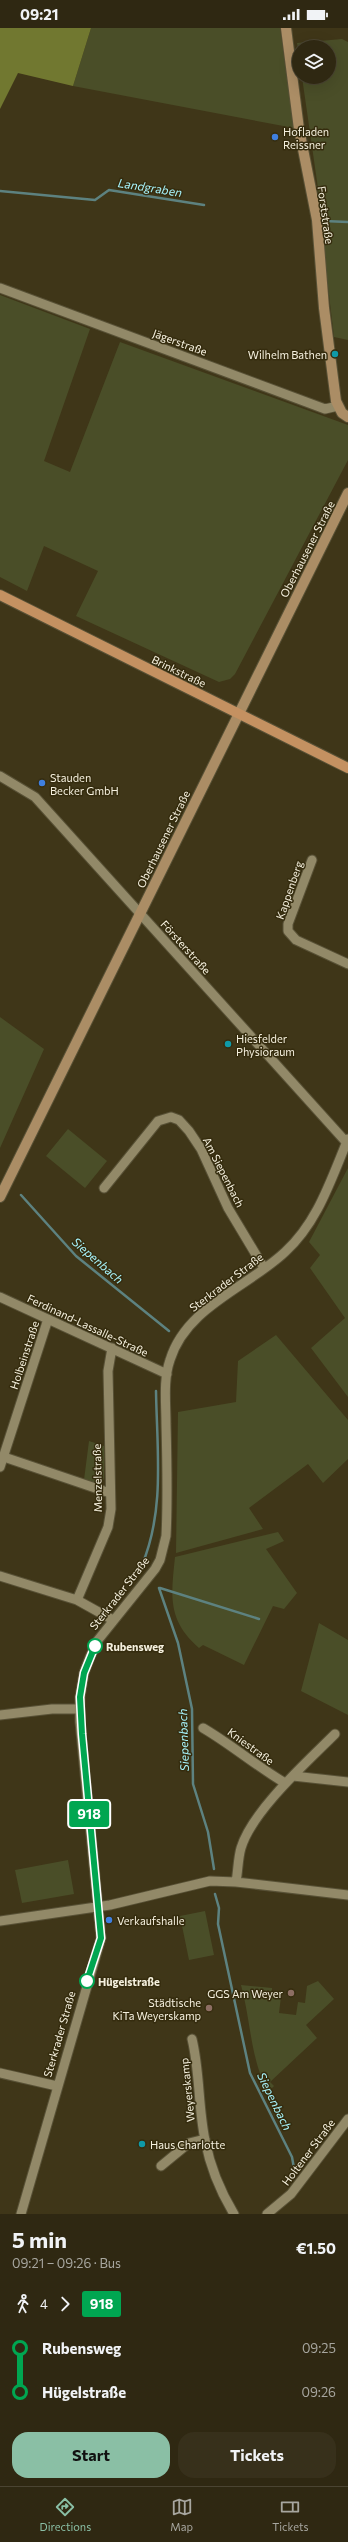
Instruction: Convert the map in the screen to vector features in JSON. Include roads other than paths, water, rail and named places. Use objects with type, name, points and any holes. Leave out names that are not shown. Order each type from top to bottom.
[{"type":"main road","name":"Forststraße","points":[[286,28],[299,129],[317,220],[324,308],[338,406]]},
{"type":"main road","points":[[338,406],[342,414],[348,417]]},
{"type":"main road","name":"Oberhausener Straße","points":[[0,1196],[348,493]]},
{"type":"main road","name":"Brinkstraße","points":[[0,595],[348,768]]},
{"type":"street","name":"Jägerstraße","points":[[0,288],[325,408],[338,406]]},
{"type":"street","name":"Försterstraße","points":[[0,776],[34,797],[347,1141]]},
{"type":"street","name":"Kappenberg","points":[[312,860],[288,924],[288,931],[296,940],[348,964]]},
{"type":"street","name":"Am Siepenbach","points":[[104,1188],[158,1121],[171,1117],[179,1120],[201,1149],[228,1208],[264,1268]]},
{"type":"street","name":"Sterkrader Straße","points":[[21,2214],[101,1938],[80,1709],[84,1673],[98,1640],[155,1569],[160,1560],[166,1536],[167,1374],[170,1359],[188,1328],[200,1315],[285,1253],[304,1232],[316,1214],[347,1141]]},
{"type":"street","name":"Ferdinand-Lassalle-Straße","points":[[0,1297],[167,1374]]},
{"type":"street","name":"Holbeinstraße","points":[[0,1467],[48,1319]]},
{"type":"street","name":"Menzelstraße","points":[[77,1600],[108,1527],[110,1493],[108,1371],[112,1348]]},
{"type":"street","points":[[4,1457],[110,1493]]},
{"type":"street","points":[[0,1576],[77,1600],[113,1620]]},
{"type":"street","points":[[0,1715],[52,1709],[80,1709]]},
{"type":"street","name":"Kniestraße","points":[[203,1728],[224,1740],[256,1766],[285,1783]]},
{"type":"street","points":[[236,1882],[240,1849],[247,1833],[285,1783],[335,1734]]},
{"type":"street","points":[[293,1776],[348,1782]]},
{"type":"street","points":[[0,1921],[110,1905],[210,1881],[236,1882],[348,1895]]},
{"type":"street","name":"Weyerskamp","points":[[192,2039],[197,2062],[205,2139],[220,2188],[234,2214]]},
{"type":"street","points":[[0,2073],[57,2086]]},
{"type":"street","name":"Holtener Straße","points":[[267,2214],[291,2194],[348,2119]]},
{"type":"street","points":[[161,2166],[188,2143],[205,2139]]},
{"type":"waterway","name":"Landgraben","points":[[0,191],[95,200],[109,190],[204,205]]},
{"type":"waterway","name":"Landgraben","points":[[324,221],[348,222]]},
{"type":"waterway","name":"Siepenbach","points":[[21,1195],[76,1256],[169,1331]]},
{"type":"waterway","name":"Siepenbach","points":[[142,1565],[149,1544],[157,1502],[158,1458],[156,1391]]},
{"type":"waterway","name":"Siepenbach","points":[[159,1588],[178,1643],[192,1709],[193,1784],[208,1832],[214,1869]]},
{"type":"waterway","points":[[160,1588],[259,1619]]},
{"type":"waterway","name":"Siepenbach","points":[[215,1894],[219,1908],[218,1924],[250,2073],[292,2157],[295,2174]]},
{"type":"place","name":"Hofladen Reissner","points":[[275,137]]},
{"type":"place","name":"Wilhelm Bathen","points":[[335,354]]},
{"type":"place","name":"Stauden Becker GmbH","points":[[42,783]]},
{"type":"place","name":"Hiesfelder Physioraum","points":[[228,1044]]},
{"type":"place","name":"Rubensweg","points":[[95,1646]]},
{"type":"place","name":"Verkaufshalle","points":[[109,1920]]},
{"type":"place","name":"Hügelstraße","points":[[87,1981]]},
{"type":"place","name":"GGS Am Weyer","points":[[291,1993]]},
{"type":"place","name":"Städtische KiTa Weyerskamp","points":[[209,2008]]},
{"type":"place","name":"Haus Charlotte","points":[[142,2144]]}]
